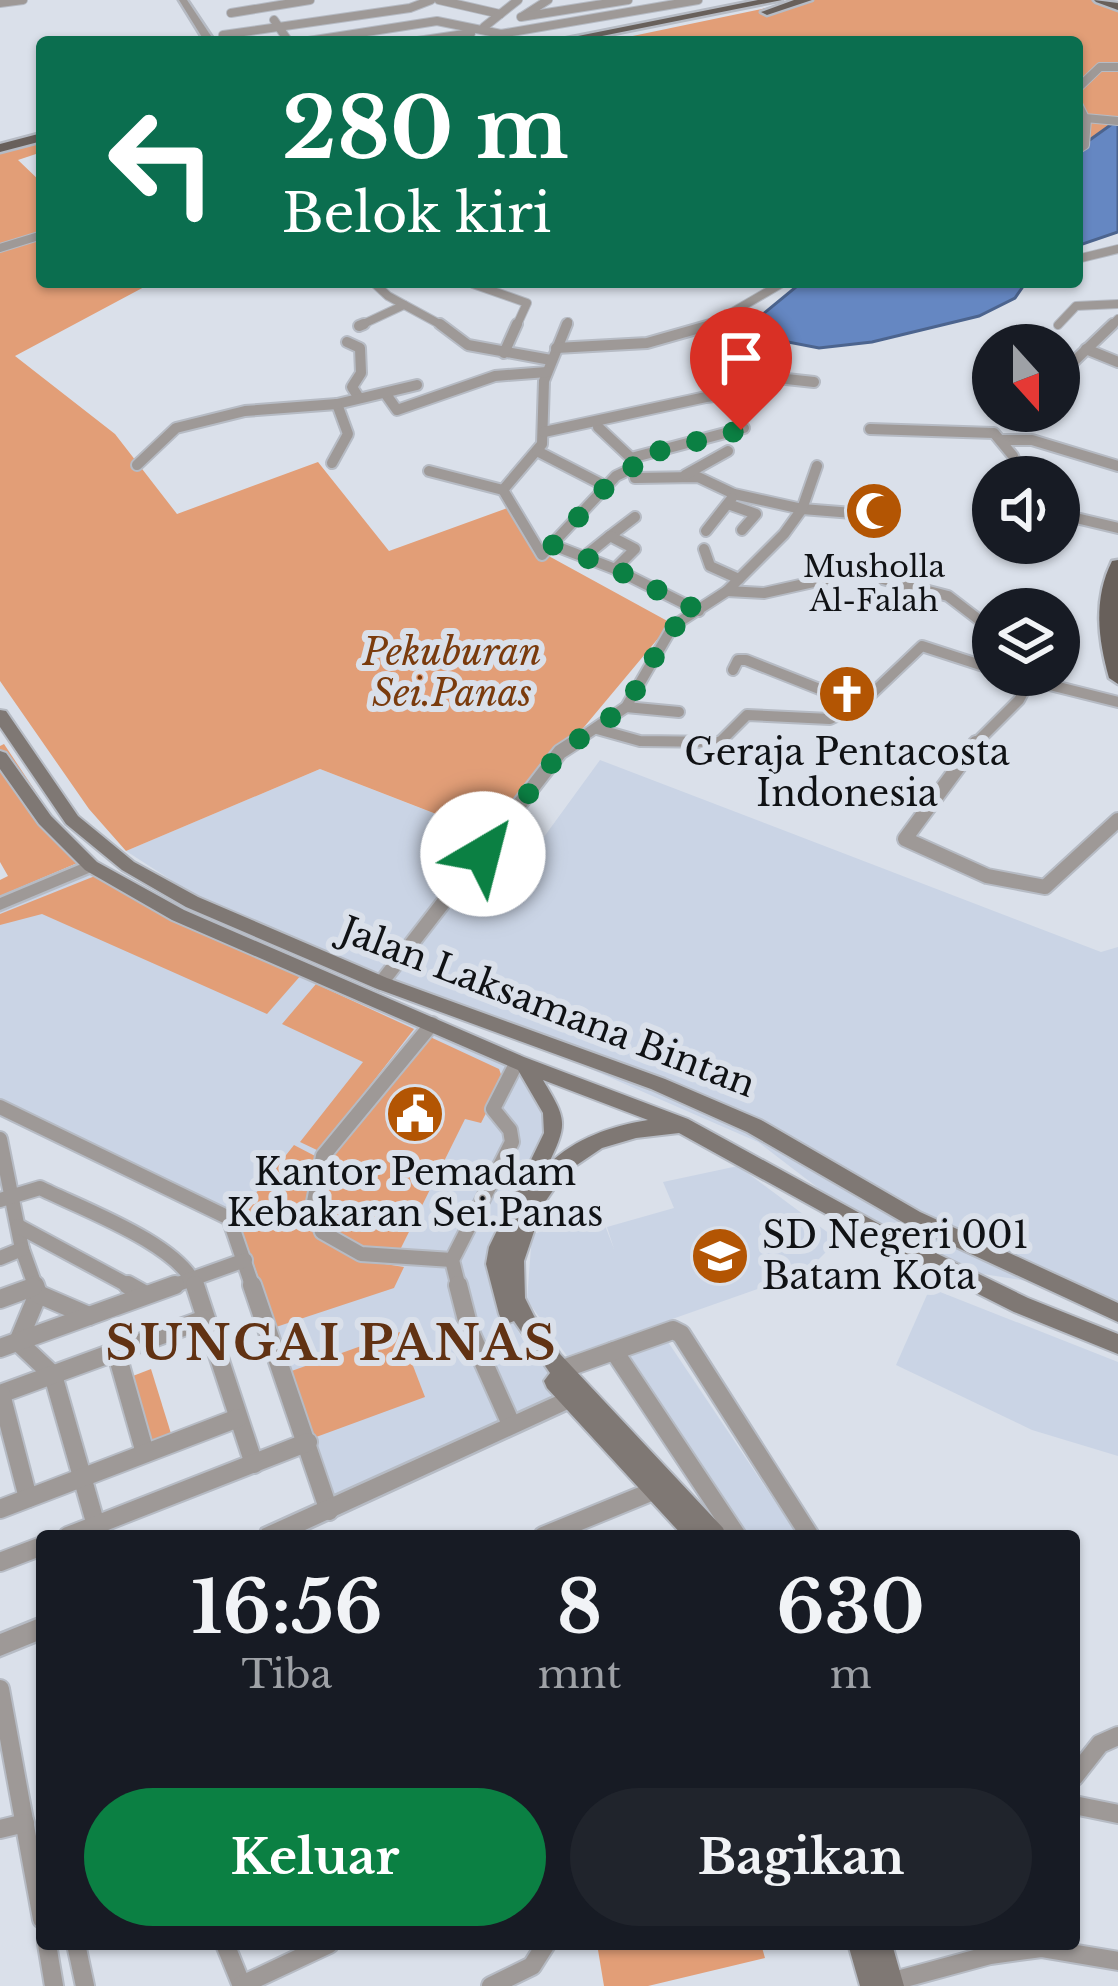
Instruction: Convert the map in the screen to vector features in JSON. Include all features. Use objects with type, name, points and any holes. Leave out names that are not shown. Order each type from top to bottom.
[{"type":"main road","points":[[625,36],[776,0]]},
{"type":"main road","points":[[628,36],[730,21],[806,0]]},
{"type":"main road","points":[[0,138],[36,134]]},
{"type":"main road","points":[[0,148],[36,135]]},
{"type":"main road","points":[[1118,565],[1107,599],[1109,642],[1118,679]]},
{"type":"main road","name":"Jalan Laksamana Bintan","points":[[0,715],[72,820],[128,866],[192,902],[381,983],[658,1084],[754,1126],[913,1218],[1118,1312]]},
{"type":"main road","name":"Jalan Laksamana Bintan","points":[[0,757],[45,820],[91,866],[178,915],[521,1063],[681,1125],[898,1244],[1021,1305],[1118,1344]]},
{"type":"main road","name":"Jalan Laksamana Bintan","points":[[521,1063],[552,1112],[554,1133],[508,1224],[496,1264],[506,1309],[570,1399],[658,1490],[708,1525]]},
{"type":"main road","name":"Jalan Laksamana Bintan","points":[[681,1125],[622,1134],[569,1156],[514,1248],[515,1298],[531,1331],[560,1370],[708,1525]]},
{"type":"main road","points":[[898,1244],[913,1218]]},
{"type":"main road","points":[[864,1950],[884,1985]]},
{"type":"main road","points":[[880,1950],[884,1985]]},
{"type":"street","points":[[0,4],[23,0]]},
{"type":"street","points":[[183,0],[206,36]]},
{"type":"street","points":[[231,13],[264,3],[310,0]]},
{"type":"street","points":[[355,0],[384,36]]},
{"type":"street","points":[[237,36],[435,0],[491,14]]},
{"type":"street","points":[[484,29],[491,14],[518,0]]},
{"type":"street","points":[[501,34],[548,0]]},
{"type":"street","points":[[521,17],[628,0]]},
{"type":"street","points":[[341,36],[439,21],[501,34],[698,0]]},
{"type":"street","points":[[599,2],[620,36]]},
{"type":"street","points":[[264,3],[285,36]]},
{"type":"street","points":[[451,20],[469,6]]},
{"type":"street","points":[[445,36],[484,29]]},
{"type":"street","points":[[1083,83],[1100,67],[1118,67]]},
{"type":"street","points":[[1083,112],[1087,118]]},
{"type":"street","points":[[1087,118],[1118,121]]},
{"type":"street","points":[[1083,126],[1087,118]]},
{"type":"street","points":[[0,248],[36,237]]},
{"type":"street","points":[[1083,260],[1118,249]]},
{"type":"street","points":[[381,288],[448,328],[462,342],[504,352],[554,354],[658,342],[758,303],[777,288]]},
{"type":"street","points":[[484,288],[527,303],[504,352]]},
{"type":"street","points":[[1059,324],[1076,306],[1118,304]]},
{"type":"street","points":[[359,326],[404,305]]},
{"type":"street","points":[[1080,355],[1118,319]]},
{"type":"street","points":[[503,490],[537,451],[544,432],[541,407],[547,372],[568,322]]},
{"type":"street","points":[[347,342],[360,348],[361,373],[352,387],[359,398]]},
{"type":"street","points":[[1086,349],[1118,362]]},
{"type":"street","points":[[385,392],[398,410],[495,376],[547,372]]},
{"type":"street","points":[[544,432],[598,427],[668,404],[761,390],[769,377],[814,382]]},
{"type":"street","points":[[137,465],[149,459],[166,433],[176,428],[245,411],[337,404],[417,385]]},
{"type":"street","points":[[332,463],[348,434],[337,404]]},
{"type":"street","points":[[598,427],[632,463],[635,478],[685,475],[718,483],[731,499],[756,514],[742,530]]},
{"type":"street","points":[[429,471],[503,490],[542,555],[632,463],[744,428]]},
{"type":"street","points":[[870,429],[991,433],[1010,456]]},
{"type":"street","points":[[1001,440],[1032,440],[1118,466]]},
{"type":"street","points":[[537,451],[607,487]]},
{"type":"street","points":[[685,475],[728,451]]},
{"type":"street","points":[[381,983],[560,752],[626,707],[670,630],[727,591],[802,509],[817,466]]},
{"type":"street","points":[[731,499],[853,513]]},
{"type":"street","points":[[706,531],[731,499]]},
{"type":"street","points":[[584,557],[635,517]]},
{"type":"street","points":[[1080,521],[1118,528]]},
{"type":"street","points":[[610,536],[635,549],[615,569]]},
{"type":"street","points":[[553,545],[615,569],[699,611]]},
{"type":"street","points":[[704,549],[710,566],[739,579]]},
{"type":"street","points":[[727,591],[764,593],[849,574],[952,598],[972,614]]},
{"type":"street","points":[[597,729],[640,741],[720,742],[747,715],[821,721],[860,705],[922,646],[972,662]]},
{"type":"street","points":[[733,670],[738,660],[746,660],[860,705]]},
{"type":"street","points":[[1080,693],[1118,702]]},
{"type":"street","points":[[1021,696],[968,750],[905,839],[987,876],[1045,887],[1118,820]]},
{"type":"street","points":[[626,707],[679,712]]},
{"type":"street","points":[[0,904],[91,866]]},
{"type":"street","points":[[432,1024],[322,1156],[313,1207],[322,1232],[361,1254],[452,1260]]},
{"type":"street","points":[[511,1424],[470,1332],[452,1260],[512,1142],[510,1130],[493,1109],[521,1063]]},
{"type":"street","points":[[0,1107],[226,1216],[329,1511]]},
{"type":"street","points":[[1,1150],[6,1198],[36,1290],[18,1342]]},
{"type":"street","points":[[6,1198],[40,1188],[163,1250],[193,1279],[254,1464]]},
{"type":"street","points":[[18,1226],[145,1294]]},
{"type":"street","points":[[0,1258],[22,1249]]},
{"type":"street","points":[[0,1348],[244,1261]]},
{"type":"street","points":[[0,1299],[36,1290],[89,1316]]},
{"type":"street","points":[[28,1498],[0,1394],[205,1318]]},
{"type":"street","points":[[560,1370],[673,1330],[681,1334],[806,1530]]},
{"type":"street","points":[[18,1342],[53,1375],[97,1530],[308,1442]]},
{"type":"street","points":[[116,1351],[145,1453]]},
{"type":"street","points":[[614,1351],[708,1525]]},
{"type":"street","points":[[283,1530],[570,1399]]},
{"type":"street","points":[[0,1509],[238,1418]]},
{"type":"street","points":[[562,1530],[658,1490]]},
{"type":"street","points":[[0,1562],[36,1548]]},
{"type":"street","points":[[0,1645],[36,1630]]},
{"type":"street","points":[[0,1689],[36,1884]]},
{"type":"street","points":[[1080,1769],[1100,1744],[1118,1736]]},
{"type":"street","points":[[1080,1805],[1118,1814]]},
{"type":"street","points":[[0,1829],[25,1823]]},
{"type":"street","points":[[47,1950],[54,1986]]},
{"type":"street","points":[[77,1950],[85,1986]]},
{"type":"street","points":[[227,1950],[242,1986],[317,1950]]},
{"type":"street","points":[[491,1986],[534,1966],[544,1950]]},
{"type":"street","points":[[884,1985],[1018,1950]]},
{"type":"street","points":[[1062,1950],[1118,1961]]},
{"type":"shaded area","points":[[600,760],[1101,952],[1118,947],[1118,1313],[1046,1284],[970,1272],[831,1198],[758,1142],[199,898],[126,851],[320,769],[533,852]]},
{"type":"shaded area","points":[[91,866],[135,892],[525,1065],[552,1112],[506,1309],[527,1347],[570,1399],[329,1511],[229,1218],[0,1107],[0,904]]},
{"type":"shaded area","name":"SD Negeri 001 Batam Kota","points":[[738,1166],[838,1240],[806,1272],[567,1356],[527,1300],[532,1234],[601,1215],[614,1249],[607,1227],[674,1208],[663,1182]]},
{"type":"shaded area","points":[[930,1288],[1118,1362],[1118,1456],[1032,1430],[896,1365]]},
{"type":"shaded area","points":[[664,1336],[794,1530],[738,1530],[626,1356]]},
{"type":"green space","points":[[804,0],[1103,0],[1118,6],[1118,124],[1083,145],[1083,36],[633,36]]},
{"type":"green space","name":"Pekuburan Sei.Panas","points":[[36,139],[36,154],[18,160],[36,177],[36,288],[142,288],[15,356],[115,434],[177,514],[318,462],[389,551],[513,506],[545,554],[671,623],[493,836],[320,769],[126,851],[89,809],[0,681],[0,149]]},
{"type":"green space","points":[[4,744],[82,861],[0,896],[0,880],[8,876],[0,862],[0,746]]},
{"type":"green space","points":[[95,876],[302,974],[267,1014],[42,914],[0,925],[0,914]]},
{"type":"green space","points":[[316,984],[414,1029],[319,1151],[300,1142],[363,1062],[282,1024]]},
{"type":"green space","points":[[428,1036],[499,1069],[503,1080],[481,1123],[465,1119],[397,1256],[367,1252],[323,1224],[317,1206],[327,1157]]},
{"type":"green space","points":[[294,1145],[317,1157],[308,1184],[313,1230],[359,1260],[404,1267],[394,1288],[276,1327],[237,1217]]},
{"type":"green space","points":[[400,1332],[425,1397],[308,1440],[286,1373]]},
{"type":"green space","points":[[151,1369],[173,1440],[147,1450],[125,1379]]},
{"type":"green space","points":[[598,1950],[763,1950],[765,1958],[648,1986],[604,1986]]},
{"type":"water","points":[[1118,124],[1118,232],[1083,244],[1083,145]]},
{"type":"water","points":[[795,288],[1022,288],[1015,298],[979,316],[872,342],[819,348],[767,338],[757,319]]},
{"type":"place","name":"Musholla Al-Falah","points":[[874,511]]},
{"type":"place","name":"Geraja Pentacosta Indonesia","points":[[847,694]]},
{"type":"place","name":"Kantor Pemadam Kebakaran Sei.Panas","points":[[415,1114]]},
{"type":"place","name":"SD Negeri 001 Batam Kota","points":[[720,1256]]},
{"type":"district","name":"SUNGAI PANAS","points":[[332,1343]]},
{"type":"route","points":[[483,854],[560,752],[612,721],[626,707],[670,630],[699,611],[615,569],[553,545],[616,476],[633,468],[632,458],[741,430]]}]
